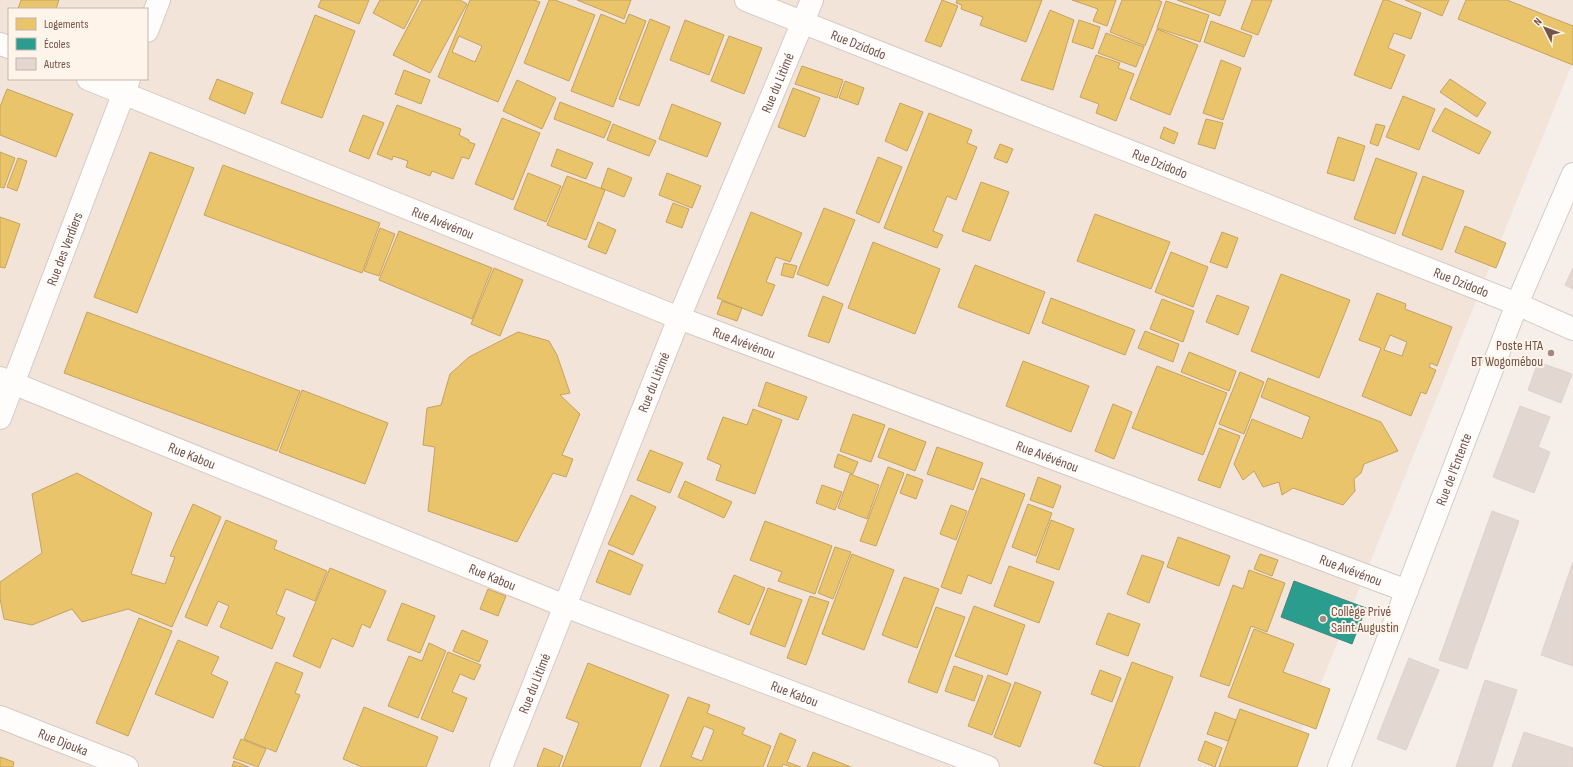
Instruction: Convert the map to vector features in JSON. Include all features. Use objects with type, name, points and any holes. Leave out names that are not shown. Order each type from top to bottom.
[{"type":"street","points":[[148,28],[159,0]]},
{"type":"street","name":"Rue Dzidodo","points":[[746,0],[1517,304],[1573,329]]},
{"type":"street","name":"Rue du Litimé","points":[[501,767],[679,318],[812,0]]},
{"type":"street","name":"Rue Avévénou","points":[[93,80],[126,86],[679,318],[1407,591]]},
{"type":"street","name":"Rue des Verdiers","points":[[0,418],[7,380],[126,86]]},
{"type":"street","name":"Rue de l'Entente","points":[[1339,767],[1517,304],[1573,174]]},
{"type":"street","name":"Rue Kabou","points":[[7,380],[565,606],[988,767]]},
{"type":"street","name":"Rue Djouka","points":[[0,717],[127,767]]},
{"type":"shaded area","points":[[0,0],[1573,0],[1573,62],[1287,767],[0,767]]},
{"type":"building: Logements","points":[[21,0],[59,0],[56,8],[18,8]]},
{"type":"building: Logements","points":[[321,0],[369,0],[359,24],[318,7]]},
{"type":"building: Logements","points":[[380,0],[419,0],[404,29],[373,13]]},
{"type":"building: Logements","points":[[422,0],[460,0],[467,4],[430,73],[393,55]]},
{"type":"building: Logements","points":[[470,0],[534,0],[540,2],[498,102],[438,77]],"holes":[[[459,36],[482,46],[475,62],[452,52]]]},
{"type":"building: Logements","points":[[549,0],[555,0],[595,15],[569,81],[524,63]]},
{"type":"building: Logements","points":[[577,0],[631,0],[624,19]]},
{"type":"building: Logements","points":[[942,0],[958,6],[941,47],[925,41]]},
{"type":"building: Logements","points":[[957,0],[1042,0],[1026,42],[980,25],[983,17],[961,9],[962,5],[956,3]]},
{"type":"building: Logements","points":[[1072,0],[1116,0],[1107,26],[1093,21],[1098,9]]},
{"type":"building: Logements","points":[[1122,0],[1158,0],[1162,2],[1145,46],[1110,32]]},
{"type":"building: Logements","points":[[1177,0],[1226,0],[1220,16]]},
{"type":"building: Logements","points":[[1252,0],[1272,0],[1258,35],[1241,29]]},
{"type":"building: Logements","points":[[1383,0],[1387,0],[1421,13],[1411,39],[1394,33],[1388,48],[1405,55],[1391,89],[1354,75]]},
{"type":"building: Logements","points":[[1405,0],[1449,0],[1442,16]]},
{"type":"building: Logements","points":[[1466,0],[1507,0],[1573,26],[1573,65],[1458,19]]},
{"type":"building: Logements","points":[[1166,1],[1209,15],[1200,42],[1157,28]]},
{"type":"building: Logements","points":[[1050,10],[1074,20],[1053,90],[1021,80]]},
{"type":"building: Logements","points":[[601,14],[625,24],[629,14],[646,21],[613,107],[571,91]]},
{"type":"building: Logements","points":[[315,15],[355,31],[322,118],[281,103]]},
{"type":"building: Logements","points":[[650,19],[670,27],[639,106],[619,99]]},
{"type":"building: Logements","points":[[685,20],[724,35],[709,75],[670,60]]},
{"type":"building: Logements","points":[[1079,20],[1100,27],[1093,49],[1072,42]]},
{"type":"building: Logements","points":[[1211,21],[1252,36],[1244,57],[1204,42]]},
{"type":"building: Logements","points":[[1157,29],[1198,45],[1170,115],[1130,99]]},
{"type":"building: Logements","points":[[1106,33],[1144,47],[1136,67],[1098,53]]},
{"type":"building: Logements","points":[[729,36],[762,48],[744,94],[711,81]]},
{"type":"building: Logements","points":[[1096,55],[1120,63],[1118,68],[1134,74],[1116,121],[1096,113],[1099,104],[1080,97]]},
{"type":"building: Logements","points":[[1221,60],[1241,68],[1223,120],[1203,113]]},
{"type":"building: Logements","points":[[802,66],[843,80],[837,98],[795,84]]},
{"type":"building: Logements","points":[[404,70],[430,80],[421,104],[395,94]]},
{"type":"building: Logements","points":[[217,79],[253,93],[245,114],[209,99]]},
{"type":"building: Logements","points":[[1450,79],[1486,103],[1477,117],[1440,92]]},
{"type":"building: Logements","points":[[517,80],[556,98],[542,129],[503,111]]},
{"type":"building: Logements","points":[[845,81],[864,88],[858,105],[839,98]]},
{"type":"building: Logements","points":[[793,88],[820,98],[805,137],[778,127]]},
{"type":"building: Logements","points":[[7,89],[73,114],[56,157],[0,135],[0,107]]},
{"type":"building: Logements","points":[[1403,96],[1435,109],[1419,150],[1386,137]]},
{"type":"building: Logements","points":[[560,102],[611,122],[604,138],[554,119]]},
{"type":"building: Logements","points":[[900,103],[923,112],[907,151],[885,141]]},
{"type":"building: Logements","points":[[672,104],[721,123],[707,157],[659,139]]},
{"type":"building: Logements","points":[[397,105],[461,129],[459,135],[475,144],[469,159],[462,157],[453,179],[432,171],[430,176],[406,167],[408,161],[393,156],[392,160],[377,154]]},
{"type":"building: Logements","points":[[1445,108],[1491,132],[1479,154],[1432,131]]},
{"type":"building: Logements","points":[[929,113],[972,130],[967,143],[977,147],[956,200],[947,196],[933,231],[943,235],[937,248],[884,228]]},
{"type":"building: Logements","points":[[363,115],[384,123],[369,159],[349,151]]},
{"type":"building: Logements","points":[[502,118],[540,133],[513,200],[475,184]]},
{"type":"building: Logements","points":[[1206,119],[1223,123],[1215,149],[1198,144]]},
{"type":"building: Logements","points":[[613,124],[656,141],[649,156],[607,140]]},
{"type":"building: Logements","points":[[1376,124],[1385,126],[1378,146],[1370,143]]},
{"type":"building: Logements","points":[[1164,127],[1178,133],[1174,144],[1160,138]]},
{"type":"building: Logements","points":[[1338,137],[1365,146],[1354,181],[1327,173]]},
{"type":"building: Logements","points":[[1000,144],[1013,149],[1007,163],[994,158]]},
{"type":"building: Logements","points":[[557,149],[593,163],[586,179],[551,166]]},
{"type":"building: Logements","points":[[0,152],[15,158],[4,188],[0,187]]},
{"type":"building: Logements","points":[[150,152],[194,168],[137,313],[94,297]]},
{"type":"building: Logements","points":[[878,157],[902,167],[879,223],[856,213]]},
{"type":"building: Logements","points":[[18,158],[27,161],[17,191],[7,187]]},
{"type":"building: Logements","points":[[1376,158],[1417,173],[1395,234],[1354,219]]},
{"type":"building: Logements","points":[[223,165],[380,223],[362,273],[204,215]]},
{"type":"building: Logements","points":[[608,168],[632,178],[624,197],[601,188]]},
{"type":"building: Logements","points":[[528,173],[561,186],[546,222],[514,209]]},
{"type":"building: Logements","points":[[667,173],[701,186],[692,208],[659,195]]},
{"type":"building: Logements","points":[[567,176],[605,190],[586,240],[547,225]]},
{"type":"building: Logements","points":[[1423,176],[1464,191],[1442,250],[1402,235]]},
{"type":"building: Logements","points":[[981,182],[1009,192],[990,241],[962,231]]},
{"type":"building: Logements","points":[[673,203],[689,209],[682,228],[666,222]]},
{"type":"building: Logements","points":[[824,208],[855,220],[828,286],[797,274]]},
{"type":"building: Logements","points":[[751,212],[802,233],[790,262],[776,257],[766,282],[775,285],[762,316],[717,298]]},
{"type":"building: Logements","points":[[1095,214],[1170,242],[1151,289],[1077,261]]},
{"type":"building: Logements","points":[[0,217],[20,224],[5,268],[0,267]]},
{"type":"building: Logements","points":[[598,222],[616,230],[606,254],[588,247]]},
{"type":"building: Logements","points":[[1465,226],[1506,243],[1496,268],[1455,252]]},
{"type":"building: Logements","points":[[380,228],[395,234],[379,276],[364,271]]},
{"type":"building: Logements","points":[[399,231],[492,268],[472,319],[379,280]]},
{"type":"building: Logements","points":[[1222,232],[1238,238],[1227,268],[1210,262]]},
{"type":"building: Logements","points":[[873,242],[940,269],[915,334],[848,308]]},
{"type":"building: Logements","points":[[1171,252],[1208,267],[1193,307],[1155,292]]},
{"type":"building: Logements","points":[[784,263],[797,266],[793,278],[781,275]]},
{"type":"building: Logements","points":[[975,265],[1045,292],[1029,334],[958,307]]},
{"type":"building: Logements","points":[[494,268],[523,280],[500,336],[471,324]]},
{"type":"building: Logements","points":[[1281,274],[1350,300],[1319,378],[1251,351]]},
{"type":"building: Logements","points":[[1377,293],[1406,304],[1405,309],[1452,327],[1437,366],[1431,363],[1429,367],[1436,370],[1426,394],[1421,392],[1411,416],[1362,396],[1381,348],[1359,340]],"holes":[[[1390,335],[1407,342],[1402,356],[1384,350]]]},
{"type":"building: Logements","points":[[1217,295],[1249,307],[1238,335],[1206,322]]},
{"type":"building: Logements","points":[[823,296],[843,304],[829,343],[808,336]]},
{"type":"building: Logements","points":[[1051,298],[1135,330],[1125,355],[1042,323]]},
{"type":"building: Logements","points":[[1162,299],[1194,311],[1183,342],[1150,329]]},
{"type":"building: Logements","points":[[722,301],[742,308],[737,321],[717,314]]},
{"type":"building: Logements","points":[[87,312],[300,391],[277,451],[64,373]]},
{"type":"building: Logements","points":[[1145,331],[1179,344],[1173,362],[1138,348]]},
{"type":"building: Logements","points":[[518,332],[549,341],[557,355],[570,393],[560,395],[580,414],[562,455],[573,459],[566,477],[553,473],[517,542],[428,511],[435,447],[423,445],[427,408],[441,405],[450,374],[469,357]]},
{"type":"building: Logements","points":[[1189,352],[1236,371],[1229,391],[1181,372]]},
{"type":"building: Logements","points":[[1023,361],[1089,386],[1071,432],[1006,406]]},
{"type":"building: Logements","points":[[1157,366],[1227,393],[1203,455],[1132,428]]},
{"type":"building: Logements","points":[[1240,372],[1264,382],[1244,434],[1219,424]]},
{"type":"building: Logements","points":[[1268,378],[1381,422],[1398,451],[1364,464],[1361,473],[1354,479],[1355,491],[1343,505],[1293,488],[1282,495],[1279,482],[1263,487],[1254,471],[1243,480],[1234,464],[1252,419],[1302,439],[1310,417],[1261,397]]},
{"type":"building: Logements","points":[[766,382],[807,397],[798,420],[758,406]]},
{"type":"building: Logements","points":[[302,390],[388,423],[365,484],[279,452]]},
{"type":"building: Logements","points":[[1113,404],[1132,412],[1114,459],[1095,451]]},
{"type":"building: Logements","points":[[753,409],[782,420],[755,494],[716,480],[721,465],[707,459],[723,417],[747,425]]},
{"type":"building: Logements","points":[[853,414],[885,425],[871,462],[840,451]]},
{"type":"building: Logements","points":[[889,428],[926,442],[915,471],[878,457]]},
{"type":"building: Logements","points":[[1219,428],[1240,436],[1220,488],[1198,480]]},
{"type":"building: Logements","points":[[937,447],[983,463],[973,490],[927,474]]},
{"type":"building: Logements","points":[[650,450],[683,463],[670,493],[637,480]]},
{"type":"building: Logements","points":[[838,454],[858,462],[853,474],[834,467]]},
{"type":"building: Logements","points":[[888,467],[904,473],[876,546],[860,541]]},
{"type":"building: Logements","points":[[77,473],[152,513],[131,574],[165,584],[175,557],[170,556],[193,504],[221,517],[172,627],[128,609],[82,622],[72,609],[32,625],[4,619],[0,598],[0,582],[42,553],[32,494]]},
{"type":"building: Logements","points":[[850,474],[879,485],[867,519],[838,508]]},
{"type":"building: Logements","points":[[907,474],[923,480],[916,499],[900,493]]},
{"type":"building: Logements","points":[[1038,477],[1061,486],[1053,508],[1030,500]]},
{"type":"building: Logements","points":[[981,478],[1025,494],[991,584],[968,575],[961,594],[941,587]]},
{"type":"building: Logements","points":[[685,481],[732,502],[724,518],[678,497]]},
{"type":"building: Logements","points":[[822,485],[842,492],[835,510],[816,503]]},
{"type":"building: Logements","points":[[631,495],[656,507],[633,555],[608,544]]},
{"type":"building: Logements","points":[[1028,504],[1052,513],[1036,556],[1012,547]]},
{"type":"building: Logements","points":[[951,505],[967,511],[956,540],[940,534]]},
{"type":"building: Logements","points":[[226,520],[277,541],[274,549],[327,571],[315,601],[286,589],[276,614],[285,618],[272,649],[220,627],[229,606],[218,601],[207,626],[185,617]]},
{"type":"building: Logements","points":[[1051,520],[1074,529],[1059,570],[1036,562]]},
{"type":"building: Logements","points":[[765,521],[832,546],[815,594],[778,581],[782,572],[750,560]]},
{"type":"building: Logements","points":[[1178,537],[1230,556],[1219,586],[1167,567]]},
{"type":"building: Logements","points":[[835,547],[851,552],[833,599],[818,593]]},
{"type":"building: Logements","points":[[609,550],[643,565],[630,595],[596,582]]},
{"type":"building: Logements","points":[[852,554],[894,570],[864,650],[822,634]]},
{"type":"building: Logements","points":[[1260,554],[1278,560],[1272,576],[1254,569]]},
{"type":"building: Logements","points":[[1142,555],[1164,562],[1149,603],[1127,594]]},
{"type":"building: Logements","points":[[1009,566],[1054,582],[1039,623],[994,606]]},
{"type":"building: Logements","points":[[330,568],[386,591],[370,628],[362,624],[353,647],[332,638],[320,668],[293,656]]},
{"type":"building: Logements","points":[[1249,570],[1285,583],[1267,632],[1251,626],[1229,686],[1200,676],[1233,585],[1243,589]]},
{"type":"building: Logements","points":[[734,575],[765,588],[749,625],[718,612]]},
{"type":"building: Logements","points":[[904,577],[939,589],[917,648],[882,635]]},
{"type":"building: Logements","points":[[768,588],[802,600],[785,647],[750,634]]},
{"type":"building: Logements","points":[[488,589],[506,596],[498,616],[480,609]]},
{"type":"building: Logements","points":[[810,596],[829,602],[806,665],[787,658]]},
{"type":"building: Logements","points":[[402,603],[435,616],[420,653],[387,640]]},
{"type":"building: Logements","points":[[974,606],[1025,625],[1007,675],[955,656]]},
{"type":"building: Logements","points":[[936,607],[965,617],[937,693],[908,682]]},
{"type":"building: Logements","points":[[1108,613],[1140,624],[1128,656],[1096,644]]},
{"type":"building: Logements","points":[[139,618],[172,631],[128,736],[96,723]]},
{"type":"building: Logements","points":[[1254,629],[1294,644],[1283,672],[1330,689],[1316,729],[1228,697]]},
{"type":"building: Logements","points":[[462,630],[488,641],[479,662],[453,651]]},
{"type":"building: Logements","points":[[178,640],[219,657],[211,674],[228,682],[213,718],[155,694]]},
{"type":"building: Logements","points":[[429,643],[446,651],[418,718],[388,706],[409,656],[422,661]]},
{"type":"building: Logements","points":[[448,652],[481,665],[474,680],[460,674],[452,692],[467,698],[453,732],[421,719]]},
{"type":"building: Logements","points":[[276,662],[303,673],[295,693],[300,695],[276,752],[244,739]]},
{"type":"building: Logements","points":[[1132,662],[1173,677],[1139,767],[1105,767],[1094,763]]},
{"type":"building: Logements","points":[[588,663],[669,695],[640,767],[562,767],[579,723],[566,718]]},
{"type":"building: Logements","points":[[954,666],[983,676],[974,701],[945,691]]},
{"type":"building: Logements","points":[[1100,670],[1121,678],[1112,702],[1091,694]]},
{"type":"building: Logements","points":[[988,675],[1011,684],[992,735],[968,726]]},
{"type":"building: Logements","points":[[1015,682],[1041,692],[1020,747],[994,737]]},
{"type":"building: Logements","points":[[688,697],[710,705],[707,713],[745,728],[742,734],[771,746],[763,767],[660,767]],"holes":[[[704,726],[714,730],[702,761],[691,757]]]},
{"type":"building: Logements","points":[[364,707],[438,737],[426,767],[362,767],[343,759]]},
{"type":"building: Logements","points":[[1240,709],[1309,734],[1297,767],[1219,767]]},
{"type":"building: Logements","points":[[1215,712],[1236,720],[1228,741],[1207,734]]},
{"type":"building: Logements","points":[[780,733],[796,740],[787,762],[801,767],[791,767],[783,764],[782,767],[767,767]]},
{"type":"building: Logements","points":[[241,739],[266,749],[258,767],[233,758]]},
{"type":"building: Logements","points":[[1205,741],[1222,748],[1215,767],[1198,760]]},
{"type":"building: Logements","points":[[544,748],[563,756],[559,767],[537,766]]},
{"type":"building: Logements","points":[[813,752],[851,767],[807,767]]},
{"type":"building: Logements","points":[[0,757],[14,762],[13,767],[0,767]]},
{"type":"building: Logements","points":[[234,761],[249,767],[232,767]]},
{"type":"building: Écoles","points":[[1294,581],[1366,608],[1352,644],[1281,617]]},
{"type":"building: Autres","points":[[1573,268],[1573,289],[1565,285]]},
{"type":"building: Autres","points":[[1538,362],[1572,374],[1561,403],[1528,390]]},
{"type":"building: Autres","points":[[1520,406],[1550,417],[1538,447],[1550,452],[1534,493],[1493,477]]},
{"type":"building: Autres","points":[[1492,511],[1519,521],[1467,669],[1439,660]]},
{"type":"building: Autres","points":[[1573,562],[1573,666],[1541,655]]},
{"type":"building: Autres","points":[[1409,658],[1439,670],[1406,750],[1377,739]]},
{"type":"building: Autres","points":[[1485,680],[1517,690],[1492,767],[1456,767]]},
{"type":"building: Autres","points":[[1524,732],[1573,748],[1573,767],[1512,767]]},
{"type":"place","name":"Poste HTA BT Wogomébou","points":[[1551,353]]},
{"type":"place","name":"Collège Privé Saint Augustin","points":[[1323,619]]}]
